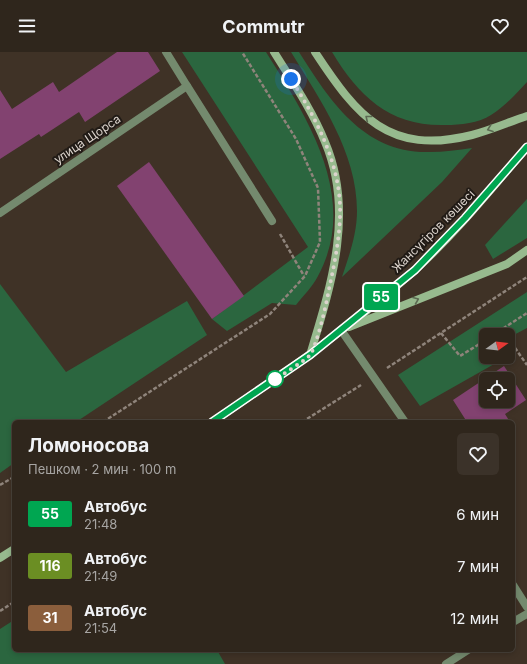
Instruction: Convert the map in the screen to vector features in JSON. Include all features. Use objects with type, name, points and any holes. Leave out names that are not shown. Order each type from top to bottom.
[{"type":"main road","points":[[274,52],[310,112],[326,143],[337,180],[340,216],[338,249],[326,303],[310,355]]},
{"type":"main road","points":[[315,52],[338,88],[354,106],[370,121],[391,134],[412,140],[434,141],[455,139],[474,135],[527,116]]},
{"type":"main road","name":"Жансүгіров көшесі","points":[[215,420],[310,355],[415,270],[465,218],[527,147]]},
{"type":"main road","points":[[341,330],[506,264],[527,250]]},
{"type":"main road","points":[[0,558],[12,550]]},
{"type":"street","points":[[166,52],[272,221]]},
{"type":"street","name":"улица Щорса","points":[[0,213],[187,86]]},
{"type":"street","points":[[341,330],[375,376],[404,420]]},
{"type":"street","points":[[515,588],[527,606]]},
{"type":"street","points":[[515,621],[527,614]]},
{"type":"street","points":[[446,664],[465,652]]},
{"type":"path","points":[[106,420],[270,314],[305,276],[320,242],[318,188],[296,139],[242,52]]},
{"type":"path","points":[[272,221],[305,276]]},
{"type":"path","points":[[305,420],[527,276]]},
{"type":"path","points":[[504,328],[527,313]]},
{"type":"path","points":[[441,333],[460,356],[479,344]]},
{"type":"path","points":[[515,348],[527,366]]},
{"type":"path","points":[[0,486],[12,478]]},
{"type":"path","points":[[0,611],[12,603]]},
{"type":"green space","points":[[182,52],[266,52],[282,77],[312,131],[323,159],[331,188],[333,217],[330,247],[318,276],[313,283],[296,305],[272,303],[227,331],[212,319],[308,247]]},
{"type":"green space","points":[[291,52],[299,52],[323,89],[351,121],[368,134],[386,144],[407,150],[430,152],[472,148],[442,182],[342,277],[352,245],[357,220],[355,189],[351,168],[335,127]]},
{"type":"green space","points":[[332,52],[527,52],[527,82],[496,112],[486,118],[463,124],[426,124],[409,121],[393,115],[378,106],[353,83]]},
{"type":"green space","points":[[527,199],[527,238],[493,259],[485,245]]},
{"type":"green space","points":[[0,284],[66,372],[187,301],[207,335],[79,420],[12,420],[12,464],[0,473]]},
{"type":"green space","points":[[527,292],[527,328],[515,334],[515,328],[479,328],[479,364],[494,364],[420,406],[398,375]]},
{"type":"green space","points":[[12,621],[12,652],[218,652],[225,664],[0,664],[0,629]]},
{"type":"building","points":[[117,52],[148,52],[160,71],[85,122],[79,112],[41,137],[39,134],[0,159],[0,90],[12,109],[53,82],[59,92]]},
{"type":"building","points":[[149,162],[244,296],[212,319],[117,186]]},
{"type":"building","points":[[504,366],[508,372],[495,372]]},
{"type":"building","points":[[479,383],[479,408],[514,408],[505,414],[509,420],[466,420],[453,400]]},
{"type":"building","points":[[515,383],[526,400],[515,407]]},
{"type":"bus line","name":"55","points":[[215,420],[310,355],[415,270],[465,218],[527,147]]},
{"type":"route","points":[[275,379],[274,380],[310,355],[326,303],[338,249],[340,216],[337,180],[326,143],[307,105],[291,79]]}]
